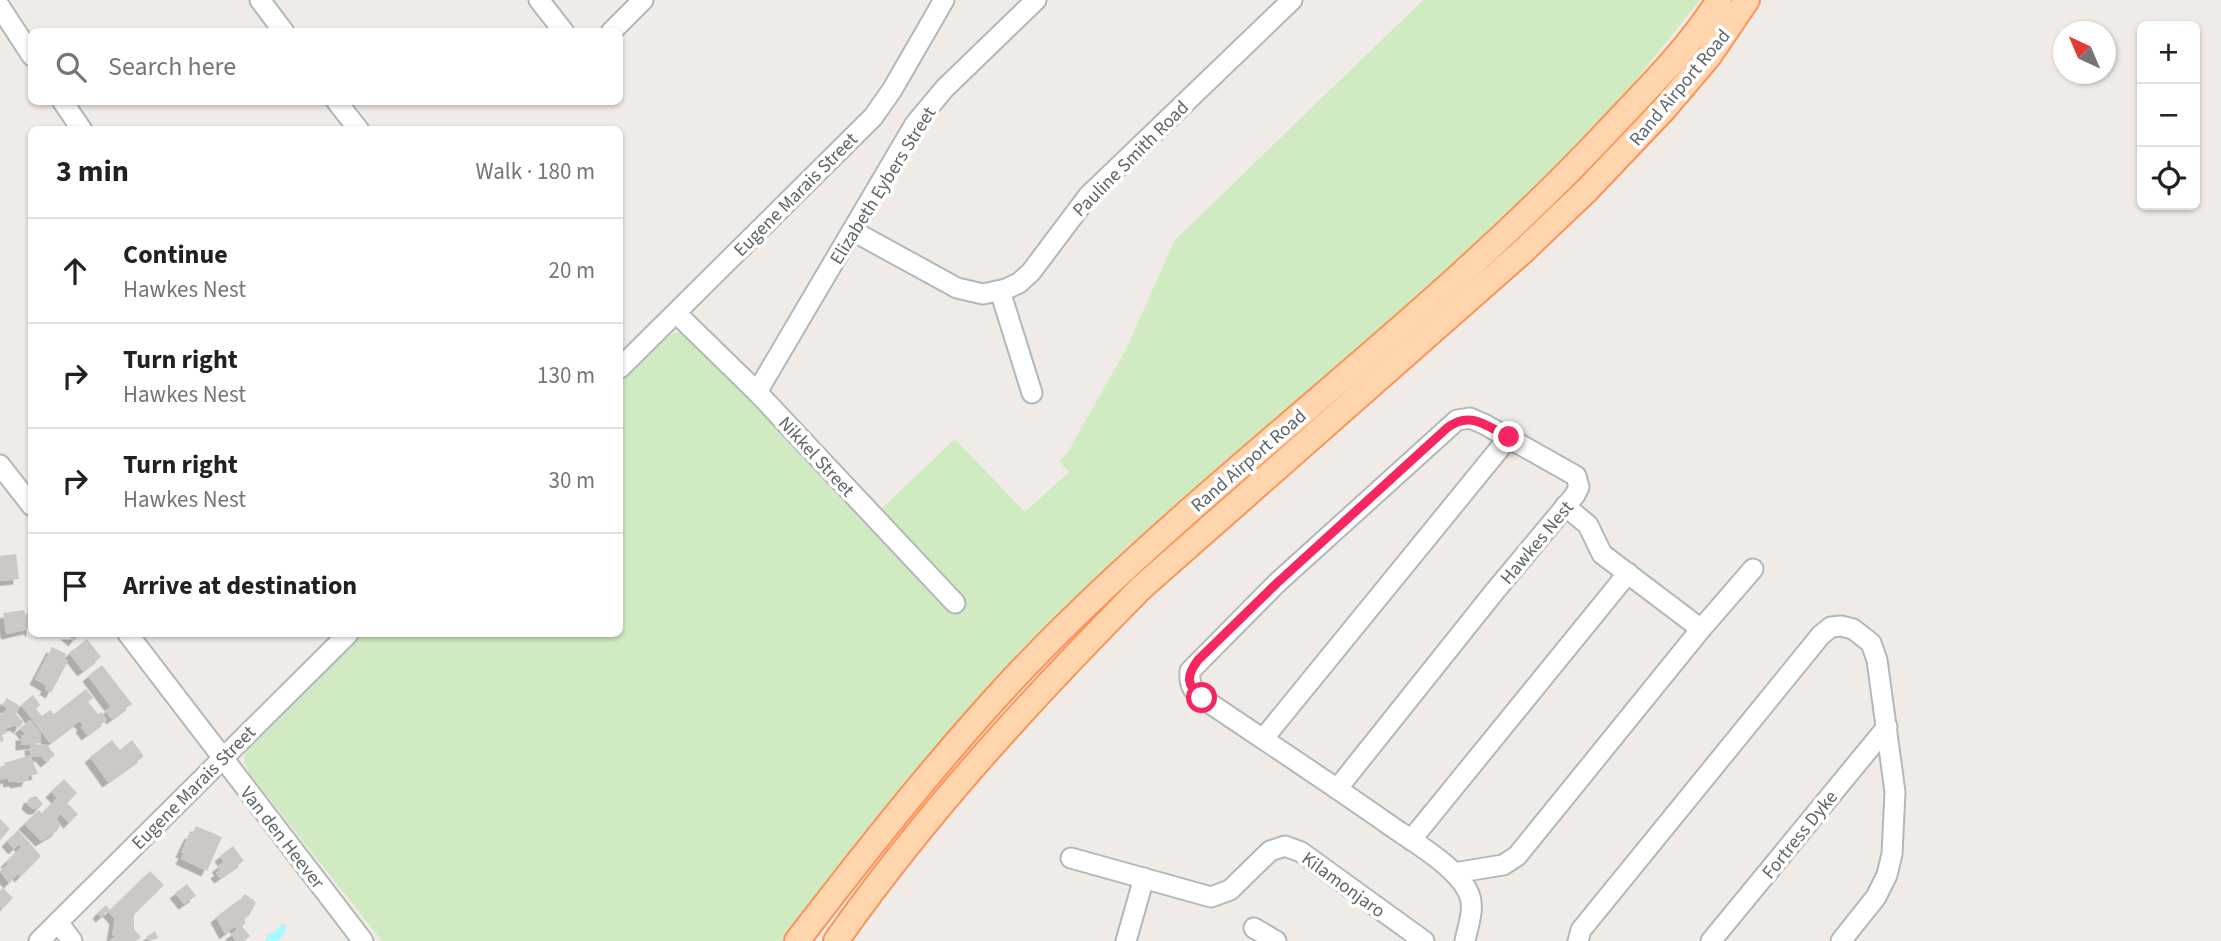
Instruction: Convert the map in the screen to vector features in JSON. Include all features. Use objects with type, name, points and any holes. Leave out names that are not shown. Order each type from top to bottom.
[{"type":"main road","name":"Rand Airport Road","points":[[797,941],[919,786],[1004,689],[1056,635],[1178,521],[1488,251],[1544,198],[1670,65],[1719,0]]},
{"type":"main road","name":"Rand Airport Road","points":[[836,941],[954,789],[1093,636],[1142,587],[1521,253],[1587,190],[1665,108],[1709,56],[1747,0]]},
{"type":"street","points":[[260,0],[281,28]]},
{"type":"street","points":[[539,0],[561,28]]},
{"type":"street","points":[[615,28],[643,0]]},
{"type":"street","name":"Eugene Marais Street","points":[[623,365],[873,117],[892,90],[944,0]]},
{"type":"street","name":"Elizabeth Eybers Street","points":[[757,392],[915,124],[931,103],[1036,0]]},
{"type":"street","name":"Pauline Smith Road","points":[[1000,291],[1019,283],[1089,195],[1292,0]]},
{"type":"street","points":[[7,6],[28,48]]},
{"type":"street","points":[[65,105],[79,126]]},
{"type":"street","points":[[339,105],[356,126]]},
{"type":"street","points":[[853,231],[957,288],[983,294],[1000,291],[1032,393]]},
{"type":"street","name":"Nikkel Street","points":[[676,313],[757,392],[955,603]]},
{"type":"street","name":"Hawkes Nest","points":[[1337,789],[1566,506],[1579,487],[1576,476],[1509,437],[1469,418],[1457,420],[1277,583],[1190,671],[1189,683],[1194,692],[1410,840],[1462,880],[1470,896],[1471,912],[1465,941]]},
{"type":"street","points":[[1263,739],[1509,437]]},
{"type":"street","points":[[0,465],[28,501]]},
{"type":"street","points":[[1566,506],[1588,525],[1602,554],[1701,629]]},
{"type":"street","points":[[1454,873],[1503,865],[1517,856],[1753,569]]},
{"type":"street","points":[[1410,840],[1628,573]]},
{"type":"street","points":[[1578,941],[1581,930],[1804,656],[1831,627],[1840,626],[1853,629],[1871,643],[1877,660],[1895,792],[1892,854],[1887,876],[1876,897],[1841,941]]},
{"type":"street","name":"Van den Heever","points":[[130,637],[363,941]]},
{"type":"street","name":"Eugene Marais Street","points":[[39,941],[345,637]]},
{"type":"street","name":"Fortress Dyke","points":[[1711,941],[1887,727]]},
{"type":"street","name":"Kilamonjaro","points":[[1071,858],[1211,897],[1230,890],[1270,851],[1285,846],[1301,852],[1424,941]]},
{"type":"street","points":[[1126,941],[1144,878]]},
{"type":"street","points":[[58,922],[72,941]]},
{"type":"street","points":[[1254,928],[1276,941]]},
{"type":"green space","points":[[1423,0],[1700,0],[1625,94],[1557,170],[1461,258],[1127,547],[1018,653],[937,745],[837,871],[786,941],[382,941],[249,773],[244,762],[245,749],[360,637],[623,637],[623,380],[674,333],[684,333],[701,348],[866,523],[955,439],[1025,512],[1069,472],[1059,461],[1067,454],[1126,349],[1175,240]]},
{"type":"water","points":[[281,924],[285,924],[286,932],[278,941],[265,941],[268,934],[276,931]]},
{"type":"building","points":[[16,554],[19,579],[0,581],[0,556]]},
{"type":"building","points":[[24,610],[25,615],[28,612],[28,629],[7,634],[3,613]]},
{"type":"building","points":[[87,639],[101,657],[83,671],[69,653]]},
{"type":"building","points":[[52,647],[66,654],[64,659],[68,661],[51,693],[45,689],[47,686],[35,679]]},
{"type":"building","points":[[102,665],[132,704],[112,719],[105,711],[111,707],[88,676]]},
{"type":"building","points":[[86,689],[93,698],[88,702],[107,720],[87,735],[79,721],[50,743],[21,705],[33,695],[40,705],[36,709],[42,716],[50,710],[54,714]]},
{"type":"building","points":[[7,698],[20,706],[16,714],[23,722],[19,728],[15,725],[5,729],[7,733],[2,735],[4,741],[0,742],[0,715],[8,709],[2,705]]},
{"type":"building","points":[[30,720],[41,734],[41,743],[21,745],[21,735],[26,735],[20,728]]},
{"type":"building","points":[[112,740],[120,750],[132,740],[143,757],[108,782],[90,757]]},
{"type":"building","points":[[46,744],[55,755],[46,762],[41,756],[31,757],[38,774],[29,776],[27,781],[16,783],[9,782],[8,778],[0,780],[0,767],[5,765],[4,763],[31,755],[30,745]]},
{"type":"building","points":[[64,779],[77,793],[67,803],[78,814],[69,823],[61,814],[56,819],[61,824],[57,831],[41,841],[24,824],[39,810],[42,813],[57,798],[51,792]]},
{"type":"building","points":[[36,796],[43,804],[38,809],[33,809],[27,804],[29,798]]},
{"type":"building","points":[[0,819],[10,829],[0,840]]},
{"type":"building","points":[[196,826],[222,837],[207,871],[181,859],[184,853],[181,852]]},
{"type":"building","points":[[18,830],[41,856],[20,877],[18,874],[9,883],[0,871],[21,847],[19,844],[14,849],[7,841]]},
{"type":"building","points":[[233,846],[244,861],[220,878],[216,873],[220,870],[217,867],[224,862],[220,856]]},
{"type":"building","points":[[150,871],[164,885],[134,914],[134,929],[141,937],[136,941],[109,941],[116,936],[112,936],[115,919],[108,911],[101,917],[98,913],[106,905],[110,910]]},
{"type":"building","points":[[187,884],[196,896],[184,904],[175,893]]},
{"type":"building","points":[[3,888],[13,898],[2,909],[0,891]]},
{"type":"building","points":[[245,894],[256,902],[249,916],[243,919],[246,923],[242,926],[250,936],[244,941],[236,941],[231,934],[237,930],[235,926],[225,934],[216,917]]},
{"type":"building","points":[[155,931],[158,938],[149,941],[146,937]]},
{"type":"route","points":[[1202,698],[1194,692],[1189,683],[1190,671],[1198,660],[1277,583],[1447,428],[1457,420],[1469,418],[1509,437]]}]
